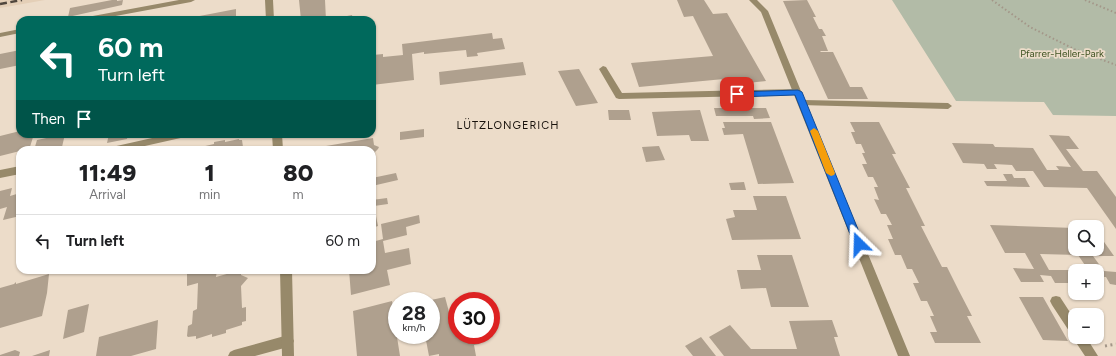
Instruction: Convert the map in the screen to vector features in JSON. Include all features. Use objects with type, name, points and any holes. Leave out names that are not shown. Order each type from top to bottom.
[{"type":"street","points":[[104,16],[191,0]]},
{"type":"street","points":[[269,0],[270,16]]},
{"type":"street","points":[[753,0],[764,11],[803,103],[904,356]]},
{"type":"street","points":[[0,35],[16,32]]},
{"type":"street","points":[[604,69],[619,96],[798,92]]},
{"type":"street","points":[[803,103],[948,106]]},
{"type":"street","points":[[130,146],[168,138]]},
{"type":"street","points":[[0,174],[16,171]]},
{"type":"street","points":[[286,274],[288,356]]},
{"type":"street","points":[[1056,300],[1068,319]]},
{"type":"street","points":[[234,356],[288,340]]},
{"type":"street","points":[[1084,344],[1092,356]]},
{"type":"path","points":[[992,0],[1030,27],[1074,50],[1116,65]]},
{"type":"path","points":[[1085,0],[1116,13]]},
{"type":"shaded area","points":[[0,0],[45,0],[0,8]]},
{"type":"green space","name":"Pfarrer-Heller-Park","points":[[892,0],[1116,0],[1116,116],[1053,115],[1044,102],[956,101]]},
{"type":"building","points":[[112,0],[123,0],[122,5],[72,16],[68,16],[70,8]]},
{"type":"building","points":[[299,0],[325,0],[326,16],[301,16]]},
{"type":"building","points":[[677,0],[704,0],[713,14],[727,13],[766,81],[728,85],[724,79],[639,87],[631,63],[713,56],[693,16],[684,17]]},
{"type":"building","points":[[807,0],[816,17],[813,17],[819,29],[822,29],[826,36],[822,36],[828,51],[820,51],[833,52],[850,87],[862,87],[868,99],[828,99],[783,1]]},
{"type":"building","points":[[236,9],[236,16],[200,16]]},
{"type":"building","points":[[492,33],[493,39],[502,38],[505,49],[477,53],[478,56],[467,57],[466,50],[412,54],[414,80],[376,85],[376,55],[383,54],[383,57],[403,55],[402,44]]},
{"type":"building","points":[[16,51],[16,66],[0,69],[0,54]]},
{"type":"building","points":[[523,62],[526,75],[440,85],[439,72]]},
{"type":"building","points":[[579,69],[598,103],[576,106],[558,71]]},
{"type":"building","points":[[714,108],[766,108],[770,118],[754,119],[753,116],[716,116]]},
{"type":"building","points":[[608,110],[629,110],[631,120],[609,120]]},
{"type":"building","points":[[700,110],[709,141],[691,141],[689,135],[657,136],[652,112]]},
{"type":"building","points":[[723,122],[771,122],[794,183],[758,184],[743,134],[724,135],[722,128],[725,128]]},
{"type":"building","points":[[850,122],[879,122],[896,154],[892,154],[910,188],[906,188],[925,226],[921,226],[942,267],[947,267],[972,316],[967,316],[981,343],[935,343],[930,332],[937,332],[930,316],[934,316],[927,301],[921,301],[913,283],[919,283],[912,269],[907,269],[901,255],[895,255],[888,239],[893,239],[887,225],[892,225],[886,214],[881,214],[874,199],[879,200],[874,187],[878,187],[873,177],[868,177],[862,164],[867,164],[862,153],[865,153],[861,144],[856,144],[851,132],[855,132]]},
{"type":"building","points":[[424,129],[424,137],[400,140],[400,132]]},
{"type":"building","points":[[16,132],[16,138],[33,138],[30,146],[16,146],[16,152],[0,156],[0,136]]},
{"type":"building","points":[[1049,135],[1069,136],[1079,149],[1066,149],[1083,171],[1097,171],[1116,197],[1116,229],[1087,188],[1044,187],[1033,171],[1016,171],[1012,165],[994,164],[997,169],[987,169],[984,164],[963,163],[952,143],[993,144],[995,147],[1033,148],[1047,170],[1059,170],[1056,166],[1071,167]]},
{"type":"building","points":[[46,138],[64,138],[62,146],[35,146],[37,140]]},
{"type":"building","points":[[108,138],[127,138],[127,139],[107,143]]},
{"type":"building","points":[[373,138],[374,145],[379,147],[376,151],[376,146],[326,146]]},
{"type":"building","points":[[239,139],[242,140],[243,146],[205,146],[214,144],[214,142],[225,140],[225,142]]},
{"type":"building","points":[[659,146],[665,160],[646,162],[642,147]]},
{"type":"building","points":[[396,173],[398,180],[376,185],[376,177]]},
{"type":"building","points":[[1003,174],[1012,174],[1014,178],[1025,178],[1030,187],[987,186],[984,181],[1007,181]]},
{"type":"building","points":[[744,182],[746,190],[731,190],[729,183]]},
{"type":"building","points":[[12,188],[10,196],[16,194],[16,217],[3,220],[7,207],[0,209],[0,191]]},
{"type":"building","points":[[753,196],[786,196],[801,239],[732,240],[726,219],[735,217],[733,210],[757,210]]},
{"type":"building","points":[[387,198],[388,204],[376,206],[376,199]]},
{"type":"building","points":[[419,215],[420,223],[406,227],[407,235],[383,241],[385,253],[409,248],[411,264],[387,270],[390,285],[351,295],[349,274],[376,274],[376,241],[383,239],[381,224]]},
{"type":"building","points":[[376,216],[378,226],[376,227]]},
{"type":"building","points":[[990,225],[1068,228],[1068,255],[1040,254],[1049,270],[1068,270],[1068,283],[1055,283],[1051,276],[1040,275],[1044,282],[1021,282],[1013,268],[1034,269],[1025,253],[1005,253]]},
{"type":"building","points":[[1104,242],[1114,256],[1104,256]]},
{"type":"building","points":[[757,255],[792,255],[809,307],[771,307],[766,288],[741,289],[737,270],[761,270]]},
{"type":"building","points":[[1079,256],[1093,256],[1099,264],[1084,264]]},
{"type":"building","points":[[1104,271],[1116,272],[1116,285],[1110,284],[1106,277],[1104,277]]},
{"type":"building","points":[[49,274],[42,316],[0,328],[0,288],[16,282],[16,284]]},
{"type":"building","points":[[187,274],[216,274],[216,277],[227,274],[241,274],[248,278],[241,286],[242,308],[246,307],[246,321],[242,322],[242,325],[226,330],[226,333],[212,337],[212,334],[196,339],[196,336],[188,337],[188,326],[192,324],[193,311],[197,309],[198,283],[187,286]]},
{"type":"building","points":[[445,297],[448,308],[448,344],[479,344],[474,345],[476,356],[439,356],[439,354],[429,356],[427,344],[440,344],[440,298]]},
{"type":"building","points":[[1019,297],[1043,297],[1068,341],[1043,340]]},
{"type":"building","points":[[388,302],[388,344],[398,344],[400,356],[357,356],[353,311]]},
{"type":"building","points":[[89,304],[84,332],[63,339],[68,310]]},
{"type":"building","points":[[158,320],[156,349],[131,356],[96,356],[99,337]]},
{"type":"building","points":[[832,320],[838,337],[834,337],[840,356],[724,356],[709,337],[730,325],[751,349],[797,349],[789,321]]},
{"type":"building","points":[[701,337],[716,356],[693,356],[685,346]]},
{"type":"building","points":[[15,350],[20,352],[19,356],[0,356],[0,355]]},
{"type":"building","points":[[50,350],[49,356],[32,356]]},
{"type":"railway","points":[[0,4],[22,0]]},
{"type":"slow traffic","points":[[814,131],[831,173]]},
{"type":"district","name":"LÜTZLONGERICH","points":[[508,125]]},
{"type":"route","points":[[737,94],[798,92],[859,244]]}]
